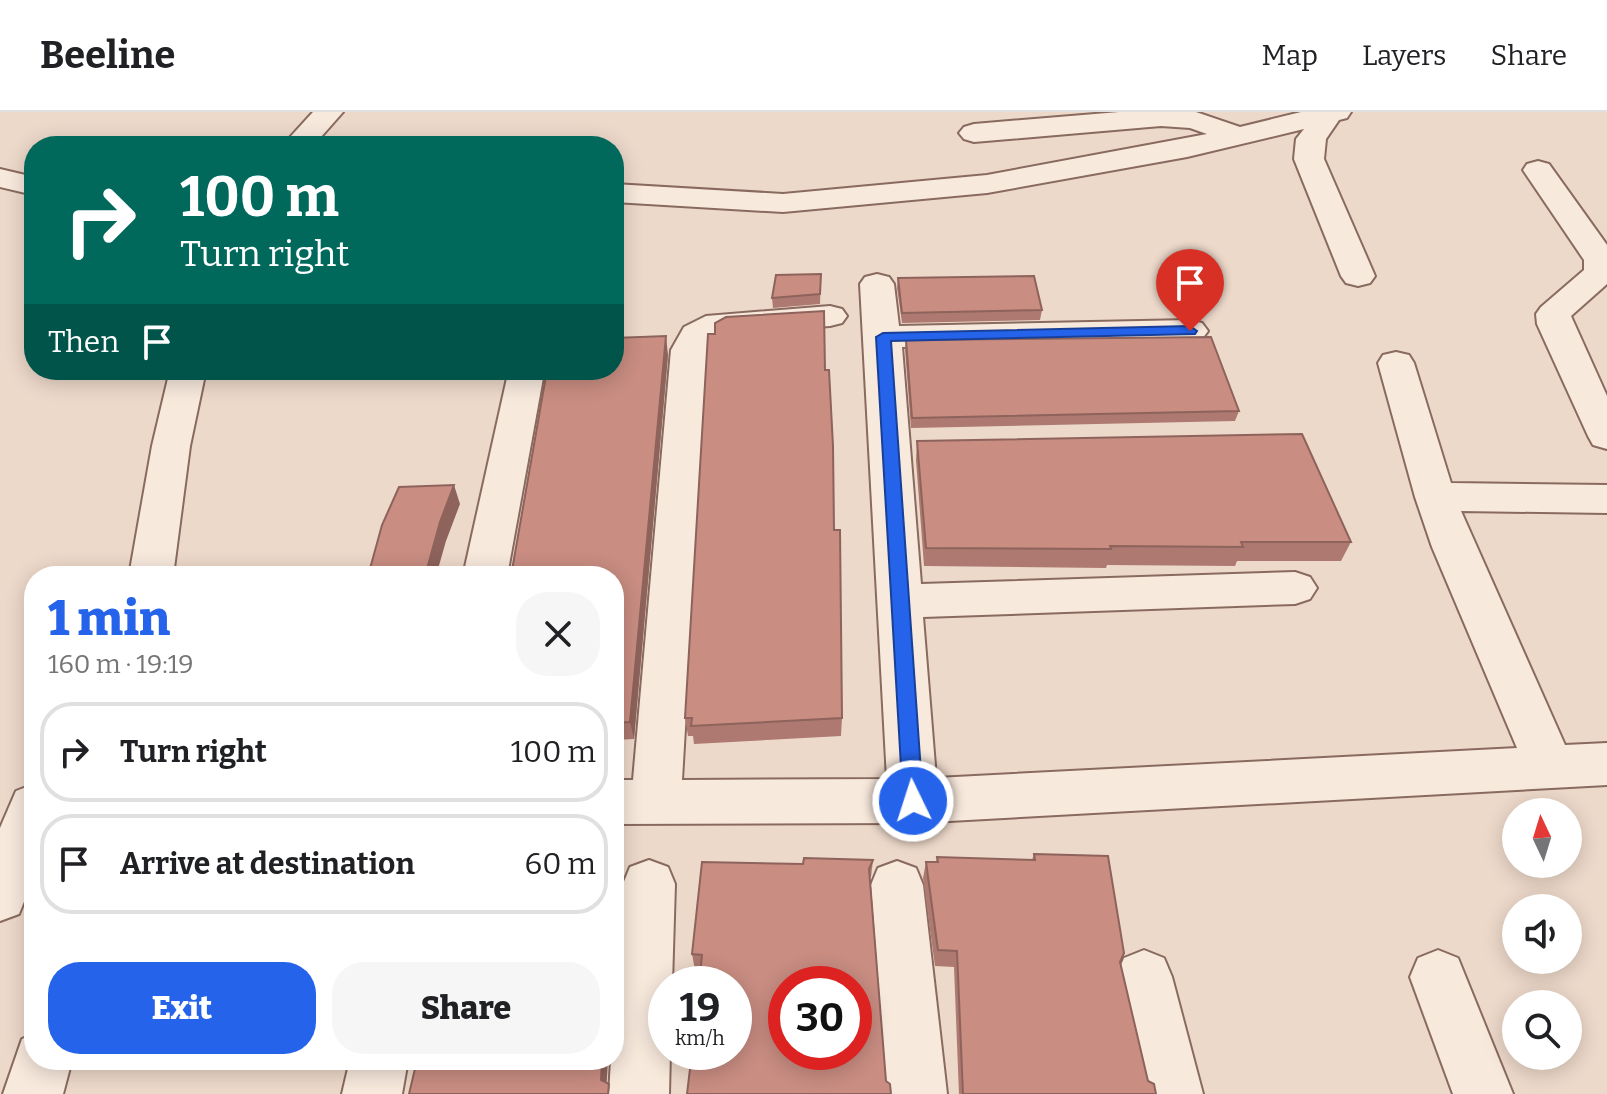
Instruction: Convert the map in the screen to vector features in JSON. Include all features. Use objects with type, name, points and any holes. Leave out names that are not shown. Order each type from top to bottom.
[{"type":"street","points":[[306,136],[329,112]]},
{"type":"street","points":[[624,194],[744,202],[833,199],[987,184],[1238,136],[1332,114]]},
{"type":"street","points":[[1332,114],[1311,139],[1309,159],[1358,276]]},
{"type":"street","points":[[974,133],[1161,117],[1194,120],[1238,136]]},
{"type":"street","points":[[1538,170],[1601,260],[1600,273],[1553,314],[1607,436]]},
{"type":"street","points":[[877,284],[883,337],[904,444],[899,601],[913,801]]},
{"type":"street","points":[[830,316],[718,323],[706,327],[692,341],[635,802],[913,801],[1607,764]]},
{"type":"street","points":[[883,337],[1190,331]]},
{"type":"street","points":[[1396,363],[1453,547],[1550,767]]},
{"type":"street","points":[[153,566],[171,446],[186,380]]},
{"type":"street","points":[[487,566],[525,380]]},
{"type":"street","points":[[1435,497],[1607,499]]},
{"type":"street","points":[[899,601],[1295,588]]},
{"type":"street","points":[[0,805],[24,806]]},
{"type":"street","points":[[0,897],[24,833]]},
{"type":"street","points":[[639,1094],[649,884]]},
{"type":"street","points":[[897,885],[917,1094]]},
{"type":"street","points":[[1144,977],[1173,1094]]},
{"type":"street","points":[[1438,977],[1483,1094]]},
{"type":"street","points":[[33,1094],[40,1070]]},
{"type":"street","points":[[372,1094],[377,1070]]},
{"type":"building","points":[[821,274],[820,294],[772,298],[776,275]]},
{"type":"building","points":[[1034,276],[1042,310],[902,313],[898,278]]},
{"type":"building","points":[[824,311],[825,370],[829,370],[833,446],[834,530],[840,530],[842,718],[691,726],[692,718],[685,718],[708,334],[715,334],[715,323],[726,317]]},
{"type":"building","points":[[666,336],[630,722],[624,722],[624,566],[513,566],[545,380],[624,380],[624,338]]},
{"type":"building","points":[[1211,337],[1239,411],[912,418],[906,340]]},
{"type":"building","points":[[1302,434],[1351,542],[1241,542],[1243,547],[1110,546],[1111,549],[926,548],[917,441]]},
{"type":"building","points":[[454,485],[428,566],[371,566],[382,525],[399,487]]},
{"type":"building","points":[[1034,854],[1108,856],[1124,953],[1120,962],[1148,1081],[1154,1084],[1156,1094],[963,1094],[957,951],[938,950],[926,862],[938,862],[937,857],[1035,860]]},
{"type":"building","points":[[804,858],[873,860],[869,869],[886,1081],[890,1084],[891,1094],[687,1094],[690,1070],[752,1070],[752,966],[701,966],[702,955],[692,954],[702,862],[803,864]]},
{"type":"building","points":[[415,1070],[602,1070],[601,1080],[609,1084],[608,1094],[409,1094]]},
{"type":"route","points":[[913,801],[883,337],[1190,331]]}]
